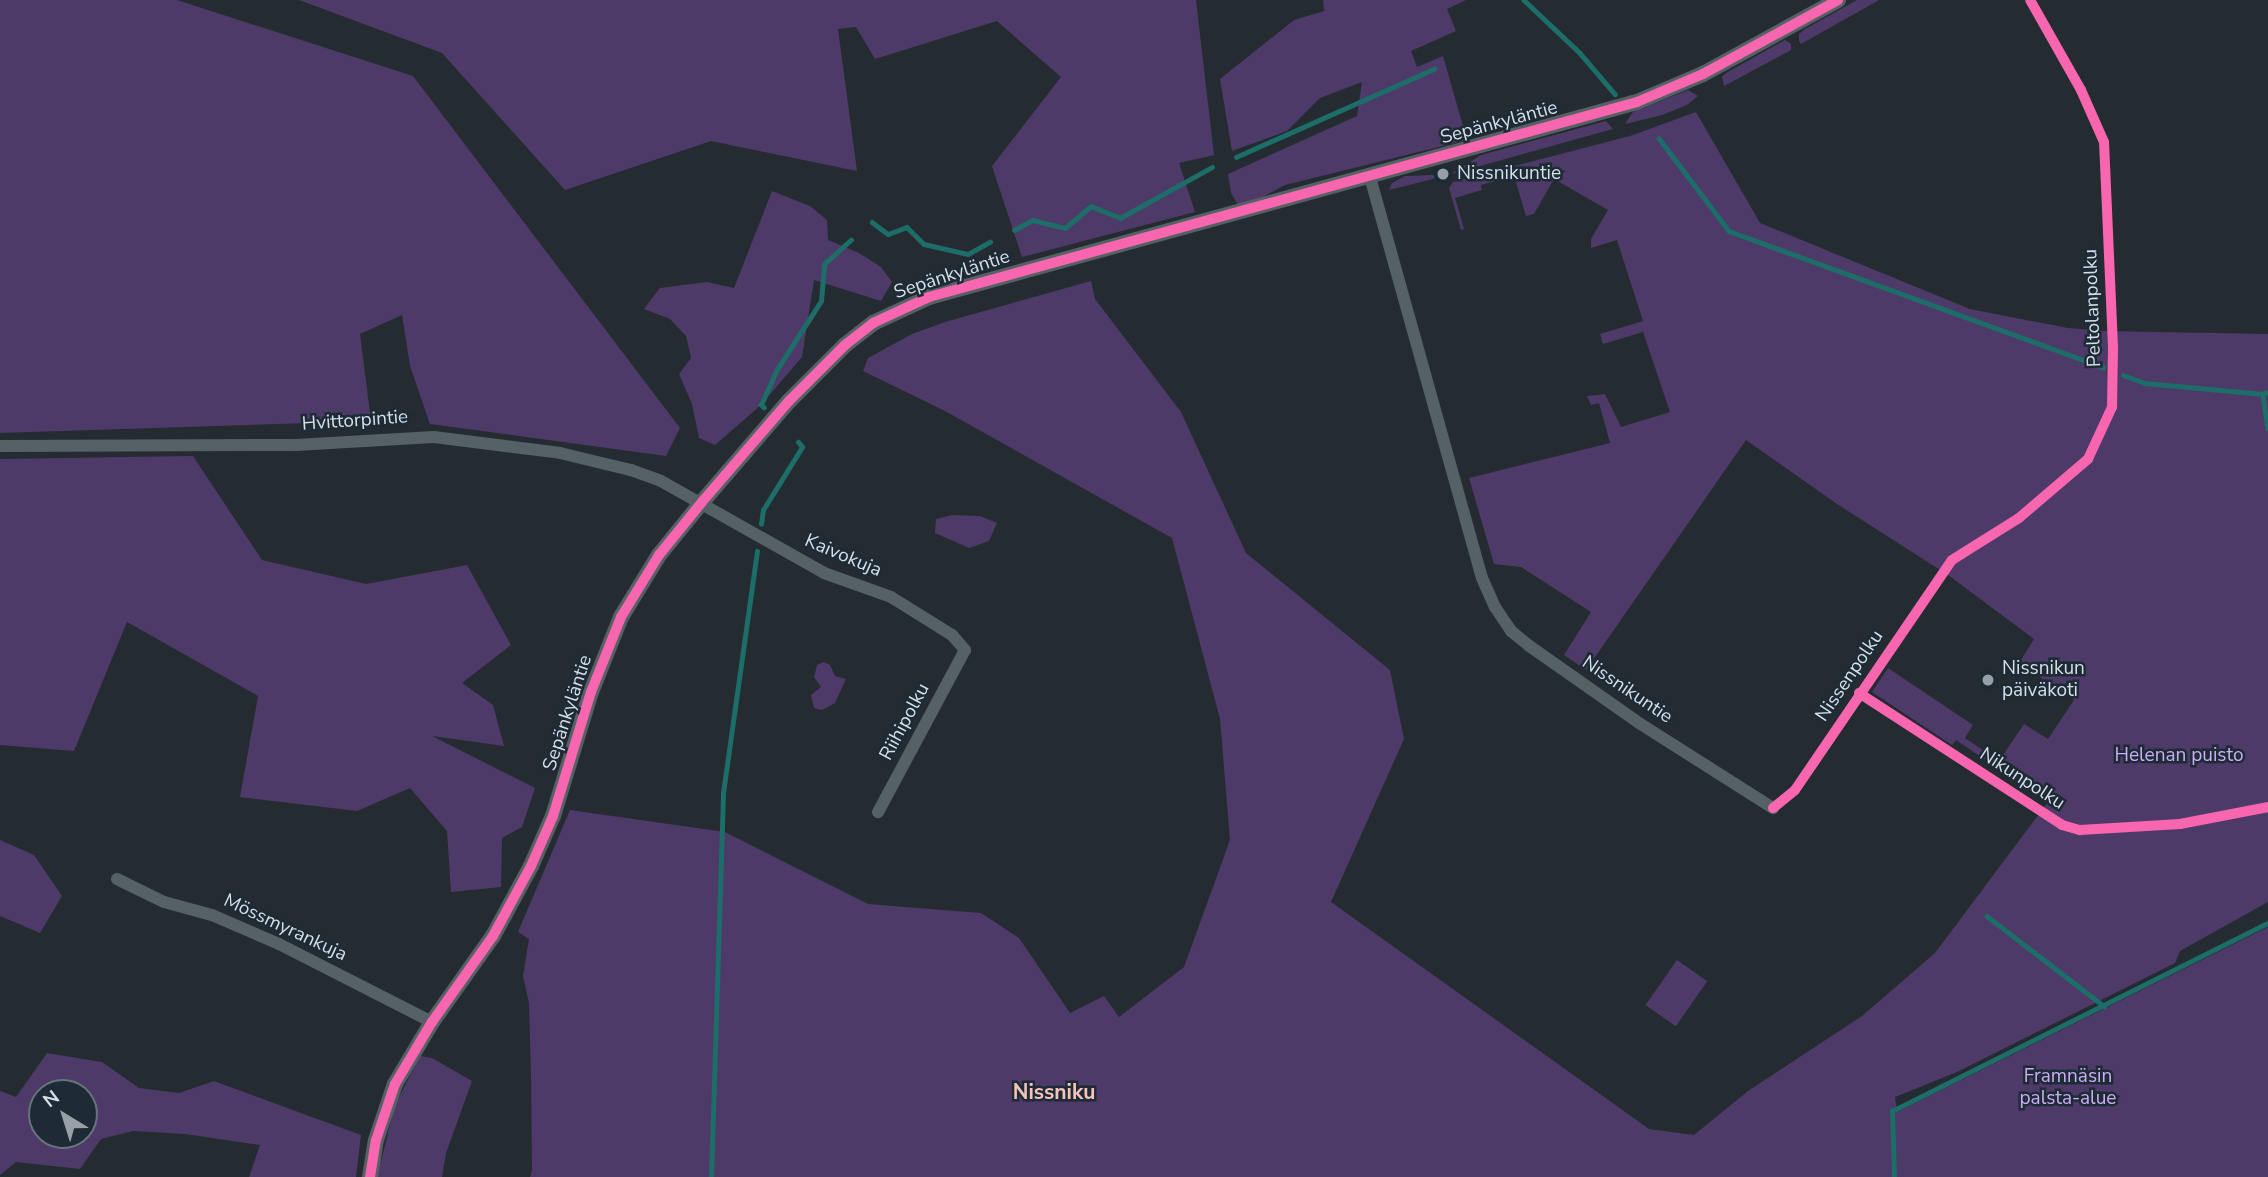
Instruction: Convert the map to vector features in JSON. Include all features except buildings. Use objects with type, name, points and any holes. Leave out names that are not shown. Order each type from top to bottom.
[{"type":"street","name":"Sepänkyläntie","points":[[370,1177],[376,1140],[395,1084],[432,1022],[492,936],[531,866],[553,816],[591,692],[621,617],[659,555],[702,502],[820,368],[873,323],[899,309],[1010,273],[1370,177],[1657,95],[1703,74],[1838,0]]},
{"type":"street","name":"Nissnikuntie","points":[[1370,177],[1482,578],[1495,607],[1511,631],[1560,669],[1773,808]]},
{"type":"street","name":"Hvittorpintie","points":[[0,446],[296,445],[434,437],[561,453],[631,470],[702,502]]},
{"type":"street","name":"Kaivokuja","points":[[702,502],[824,573],[891,597],[952,635],[965,650]]},
{"type":"street","name":"Riihipolku","points":[[878,812],[965,650]]},
{"type":"street","name":"Mössmyrankuja","points":[[117,879],[164,902],[212,915],[279,944],[432,1022]]},
{"type":"green space","points":[[0,0],[177,0],[413,76],[680,428],[666,456],[430,424],[410,366],[402,315],[360,334],[371,421],[0,433]]},
{"type":"green space","points":[[299,0],[1196,0],[1214,155],[1179,163],[1195,212],[1022,257],[992,166],[1061,77],[997,21],[875,59],[856,27],[838,29],[857,171],[711,141],[565,190],[442,53]]},
{"type":"green space","points":[[1323,0],[1466,0],[1447,9],[1456,31],[1411,51],[1417,67],[1443,56],[1467,140],[1285,185],[1259,199],[1238,205],[1231,193],[1228,174],[1357,116],[1362,82],[1320,98],[1287,131],[1232,151],[1220,79],[1294,20],[1324,11]]},
{"type":"green space","points":[[1857,0],[1879,0],[1801,44],[1799,34],[1805,29]]},
{"type":"green space","points":[[1785,40],[1791,44],[1791,50],[1724,86],[1722,77],[1726,73]]},
{"type":"green space","points":[[1688,90],[1698,96],[1687,105],[1662,115],[1625,124],[1633,112]]},
{"type":"green space","points":[[1696,112],[1760,223],[1970,309],[2068,328],[2103,331],[2268,334],[2268,902],[2180,951],[2175,963],[1957,1072],[1895,1097],[1897,1112],[2268,927],[2268,1177],[530,1177],[529,1003],[523,976],[529,939],[518,932],[570,810],[725,832],[868,904],[981,913],[1019,938],[1070,1013],[1104,996],[1119,1017],[1184,967],[1230,840],[1220,719],[1172,538],[945,411],[863,371],[868,358],[912,334],[945,322],[1091,281],[1095,299],[1181,412],[1246,553],[1390,670],[1404,739],[1331,902],[1649,1129],[1694,1135],[1748,1091],[1862,1016],[1935,953],[2048,802],[1956,740],[1952,745],[1872,692],[1888,668],[1973,725],[1965,738],[1999,761],[2024,724],[2048,739],[2074,700],[2019,663],[2034,639],[1948,575],[1837,504],[1746,440],[1586,670],[1564,655],[1591,612],[1521,567],[1494,564],[1469,478],[1610,443],[1599,403],[1591,405],[1587,396],[1605,394],[1621,427],[1670,412],[1643,332],[1603,344],[1600,334],[1643,321],[1617,240],[1591,248],[1591,239],[1608,210],[1554,179],[1534,214],[1526,216],[1514,176],[1481,185],[1482,190],[1455,198],[1464,229],[1461,230],[1449,188],[1453,182],[1630,136]]},
{"type":"green space","points":[[1606,121],[1613,129],[1451,174],[1481,155]]},
{"type":"green space","points":[[1435,175],[1437,178],[1389,190],[1392,183],[1405,176]]},
{"type":"green space","points":[[772,191],[810,206],[827,220],[828,240],[859,253],[881,267],[892,282],[881,301],[814,280],[802,357],[761,405],[715,445],[699,438],[692,404],[679,374],[691,358],[686,336],[670,319],[644,309],[660,288],[707,282],[734,288]]},
{"type":"green space","points":[[193,456],[262,560],[366,584],[467,565],[511,645],[462,683],[493,705],[504,746],[432,736],[535,788],[522,827],[502,838],[501,887],[451,892],[447,831],[410,788],[357,811],[240,797],[258,696],[127,622],[74,751],[0,745],[0,459]]},
{"type":"green space","points":[[952,515],[980,516],[997,523],[989,541],[969,548],[935,533],[936,519]]},
{"type":"green space","points":[[824,662],[830,665],[835,676],[846,679],[835,703],[822,710],[814,708],[811,695],[821,687],[814,677],[817,665]]},
{"type":"green space","points":[[0,840],[34,855],[62,896],[40,933],[0,916]]},
{"type":"green space","points":[[1677,960],[1707,981],[1676,1026],[1645,1005]]},
{"type":"green space","points":[[47,1053],[102,1062],[139,1088],[179,1093],[214,1081],[361,1135],[356,1177],[249,1177],[260,1145],[185,1134],[133,1131],[101,1139],[98,1143],[98,1079],[29,1079]]},
{"type":"green space","points":[[420,1056],[432,1058],[472,1081],[446,1153],[442,1177],[377,1177],[395,1105]]},
{"type":"green space","points":[[28,1080],[28,1149],[94,1149],[80,1169],[16,1162],[0,1175],[0,1091],[16,1097]]},
{"type":"waterway","points":[[1524,0],[1580,53],[1615,94]]},
{"type":"waterway","points":[[1236,157],[1434,69]]},
{"type":"waterway","points":[[1659,138],[1729,231],[2103,367]]},
{"type":"waterway","points":[[1014,230],[1033,220],[1065,228],[1091,206],[1120,218],[1212,167]]},
{"type":"waterway","points":[[872,222],[888,234],[907,227],[924,244],[968,254],[990,242]]},
{"type":"waterway","points":[[764,408],[761,405],[776,371],[821,301],[824,264],[851,240]]},
{"type":"waterway","points":[[2123,375],[2145,383],[2263,394]]},
{"type":"waterway","points":[[2268,393],[2263,394],[2268,428]]},
{"type":"waterway","points":[[761,524],[763,510],[802,447],[798,442]]},
{"type":"waterway","points":[[711,1177],[723,793],[757,551]]},
{"type":"waterway","points":[[1987,916],[2104,1006]]},
{"type":"waterway","points":[[1894,1177],[1892,1111],[2268,923]]},
{"type":"cycle path","points":[[370,1177],[376,1140],[395,1084],[432,1022],[493,936],[531,866],[553,816],[591,692],[621,617],[659,555],[702,502],[789,401],[845,345],[873,323],[929,297],[1637,102],[1703,74],[1838,0]]},
{"type":"cycle path","name":"Peltolanpolku","points":[[1773,808],[1795,790],[1952,560],[2019,518],[2088,459],[2112,407],[2113,347],[2104,142],[2081,90],[2030,0]]},
{"type":"cycle path","name":"Nissenpolku","points":[[1859,693],[2062,825],[2080,830],[2180,824],[2268,807]]},
{"type":"place","name":"Nissnikuntie","points":[[1443,174]]},
{"type":"place","name":"Nissnikun päiväkoti","points":[[1988,680]]},
{"type":"district","name":"Nissniku","points":[[1054,1092]]},
{"type":"park label","name":"Helenan puisto","points":[[2179,756]]},
{"type":"park label","name":"Framnäsin palsta-alue","points":[[2068,1088]]}]
